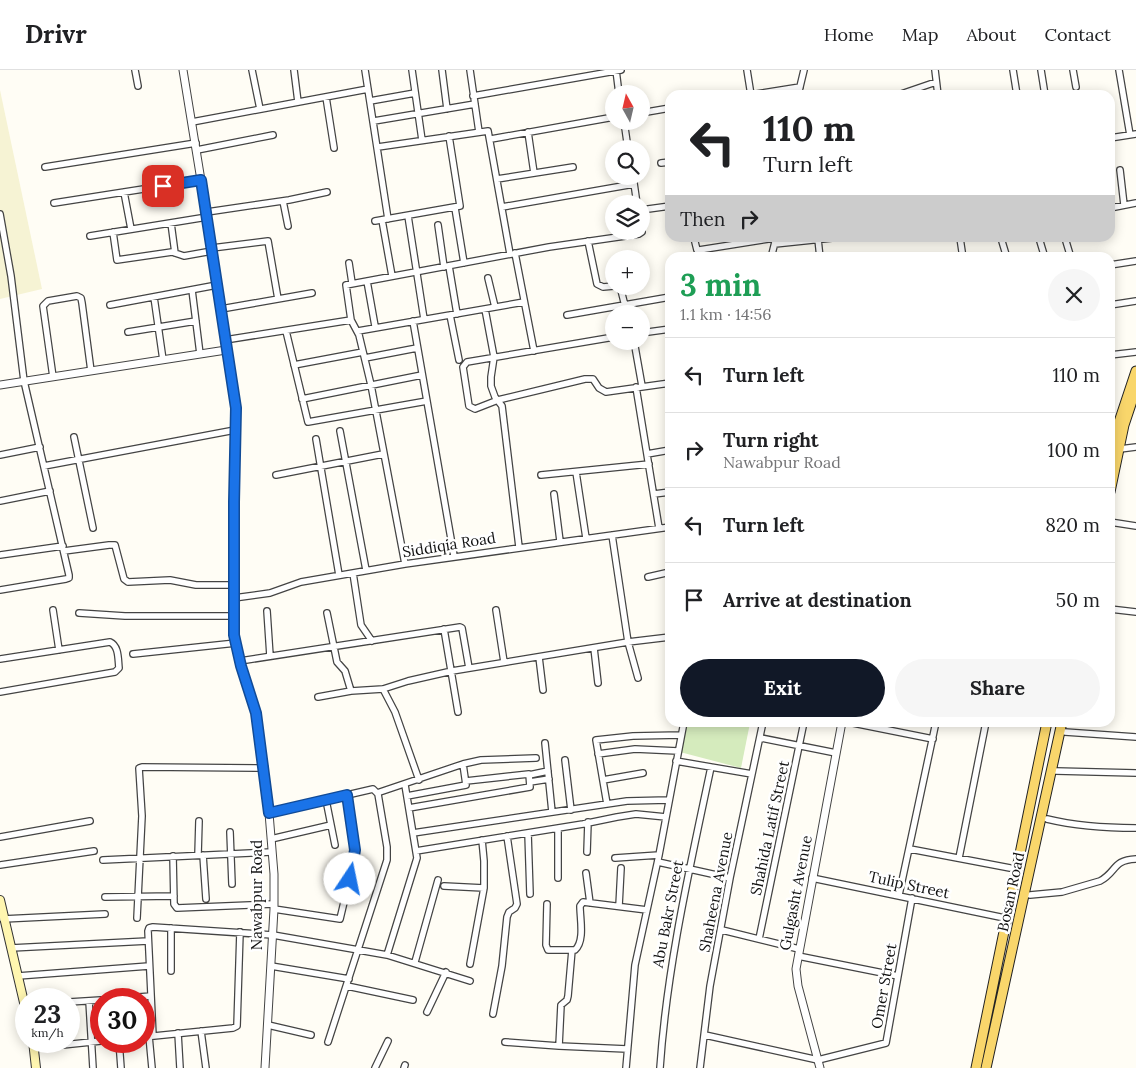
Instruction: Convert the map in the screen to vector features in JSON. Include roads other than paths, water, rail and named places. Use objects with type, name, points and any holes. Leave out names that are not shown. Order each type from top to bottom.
[{"type":"main road","points":[[1115,434],[1136,371]]},
{"type":"main road","points":[[1115,470],[1124,425],[1136,389]]},
{"type":"main road","name":"Bosan Road","points":[[976,1068],[1046,727]]},
{"type":"main road","name":"Bosan Road","points":[[986,1068],[1043,822],[1061,727]]},
{"type":"main road","points":[[1027,822],[1043,822]]},
{"type":"main road","points":[[0,900],[21,988]]},
{"type":"main road","points":[[35,1053],[36,1068]]},
{"type":"street","points":[[136,70],[138,86]]},
{"type":"street","name":"Nawabpur Road","points":[[183,70],[234,392],[234,616],[236,643],[254,702],[265,768],[269,813],[274,907],[265,1068]]},
{"type":"street","points":[[252,70],[260,109]]},
{"type":"street","points":[[294,70],[298,102]]},
{"type":"street","points":[[366,70],[388,219]]},
{"type":"street","points":[[412,70],[422,140]]},
{"type":"street","points":[[442,70],[448,109]]},
{"type":"street","points":[[470,70],[479,132]]},
{"type":"street","points":[[473,96],[617,70],[618,85]]},
{"type":"street","points":[[747,70],[750,90]]},
{"type":"street","points":[[799,90],[804,70]]},
{"type":"street","points":[[935,70],[937,90]]},
{"type":"street","points":[[1013,70],[1016,90]]},
{"type":"street","points":[[1041,70],[1044,90]]},
{"type":"street","points":[[1074,70],[1076,87]]},
{"type":"street","points":[[1115,137],[1133,134],[1119,70]]},
{"type":"street","points":[[913,90],[936,82]]},
{"type":"street","points":[[782,90],[800,87]]},
{"type":"street","points":[[192,122],[368,89]]},
{"type":"street","points":[[370,101],[415,93]]},
{"type":"street","points":[[326,97],[334,148]]},
{"type":"street","points":[[374,121],[475,104]]},
{"type":"street","points":[[650,111],[665,109]]},
{"type":"street","points":[[490,139],[605,119]]},
{"type":"street","points":[[378,147],[488,131],[502,207],[534,351]]},
{"type":"street","points":[[528,132],[534,173]]},
{"type":"street","points":[[45,168],[273,136]]},
{"type":"street","points":[[392,276],[378,221],[460,206],[449,136]]},
{"type":"street","points":[[661,164],[665,163]]},
{"type":"street","points":[[497,179],[573,167]]},
{"type":"street","points":[[1120,170],[1124,205]]},
{"type":"street","points":[[54,203],[201,180]]},
{"type":"street","points":[[502,207],[628,185]]},
{"type":"street","points":[[124,192],[131,229]]},
{"type":"street","points":[[90,236],[171,223],[327,192]]},
{"type":"street","points":[[283,201],[288,226]]},
{"type":"street","points":[[1115,207],[1136,203]]},
{"type":"street","points":[[650,209],[665,207]]},
{"type":"street","points":[[455,208],[464,263]]},
{"type":"street","points":[[0,214],[24,382],[69,578],[0,590]]},
{"type":"street","points":[[408,216],[424,319]]},
{"type":"street","points":[[171,223],[175,253]]},
{"type":"street","points":[[438,225],[447,266],[459,360]]},
{"type":"street","points":[[112,232],[117,260],[172,252],[184,256],[212,249],[268,241],[278,299]]},
{"type":"street","points":[[405,564],[376,410],[358,331],[351,320],[346,285],[605,239]]},
{"type":"street","points":[[588,241],[597,284],[605,287]]},
{"type":"street","points":[[695,242],[697,250],[699,250],[760,242]]},
{"type":"street","points":[[1115,264],[1136,261]]},
{"type":"street","points":[[349,263],[352,283]]},
{"type":"street","points":[[488,278],[495,307]]},
{"type":"street","points":[[367,281],[375,326]]},
{"type":"street","points":[[110,305],[217,285]]},
{"type":"street","points":[[192,290],[200,354]]},
{"type":"street","points":[[221,309],[312,293]]},
{"type":"street","points":[[622,295],[625,305],[665,298]]},
{"type":"street","points":[[53,377],[43,306],[48,301],[77,296],[81,298],[92,370]]},
{"type":"street","points":[[154,297],[163,360]]},
{"type":"street","points":[[1115,304],[1136,301]]},
{"type":"street","points":[[358,331],[524,302]]},
{"type":"street","points":[[567,315],[605,308]]},
{"type":"street","points":[[485,309],[494,357],[491,377],[492,386],[502,410],[519,547]]},
{"type":"street","points":[[225,340],[351,320]]},
{"type":"street","points":[[128,332],[196,321]]},
{"type":"street","points":[[413,321],[454,556]]},
{"type":"street","points":[[650,331],[665,329]]},
{"type":"street","points":[[286,330],[308,422],[427,401]]},
{"type":"street","points":[[605,339],[467,362],[463,367],[471,408],[482,407],[498,400],[585,379],[593,380],[599,388],[606,392],[665,383]]},
{"type":"street","points":[[294,365],[418,348]]},
{"type":"street","points":[[0,385],[226,350]]},
{"type":"street","points":[[635,350],[647,454],[659,528]]},
{"type":"street","points":[[1115,354],[1136,352]]},
{"type":"street","points":[[302,399],[422,375]]},
{"type":"street","points":[[44,466],[235,430]]},
{"type":"street","points":[[340,431],[366,570]]},
{"type":"street","points":[[74,437],[93,528]]},
{"type":"street","points":[[316,439],[339,575]]},
{"type":"street","points":[[0,455],[40,447]]},
{"type":"street","points":[[1120,449],[1136,447]]},
{"type":"street","points":[[647,454],[665,451]]},
{"type":"street","points":[[276,475],[383,454]]},
{"type":"street","points":[[540,475],[649,464]]},
{"type":"street","points":[[576,472],[586,538]]},
{"type":"street","points":[[0,501],[50,491]]},
{"type":"street","points":[[654,494],[665,493]]},
{"type":"street","points":[[554,494],[560,541]]},
{"type":"street","points":[[1115,523],[1136,526]]},
{"type":"street","name":"Siddiqia Road","points":[[234,598],[259,595],[302,582],[366,570],[665,527]]},
{"type":"street","points":[[612,534],[628,642],[638,678]]},
{"type":"street","points":[[0,556],[109,544],[115,545],[124,579],[128,582],[170,580],[196,585],[234,585]]},
{"type":"street","points":[[353,573],[360,620],[372,640]]},
{"type":"street","points":[[648,577],[665,573]]},
{"type":"street","points":[[53,610],[59,650]]},
{"type":"street","points":[[496,610],[504,662]]},
{"type":"street","points":[[1115,610],[1136,612]]},
{"type":"street","points":[[266,612],[270,656]]},
{"type":"street","points":[[327,613],[337,662],[345,671],[351,691]]},
{"type":"street","points":[[79,614],[234,616]]},
{"type":"street","points":[[240,661],[462,627],[469,668]]},
{"type":"street","points":[[444,629],[458,712]]},
{"type":"street","points":[[318,698],[351,691],[383,689],[408,681],[469,668],[665,638]]},
{"type":"street","points":[[0,658],[112,642],[116,647],[118,670],[0,692]]},
{"type":"street","points":[[133,654],[236,643]]},
{"type":"street","points":[[594,648],[598,683]]},
{"type":"street","points":[[539,657],[543,690]]},
{"type":"street","points":[[383,689],[396,712],[419,780]]},
{"type":"street","points":[[626,1068],[635,965],[683,727]]},
{"type":"street","name":"Shaheena Avenue","points":[[700,1068],[710,986],[722,930],[730,878],[763,727]]},
{"type":"street","name":"Shahida Latif Street","points":[[759,939],[803,727]]},
{"type":"street","name":"Gulgasht Avenue","points":[[820,1068],[798,986],[796,969],[841,727]]},
{"type":"street","points":[[873,727],[933,740]]},
{"type":"street","points":[[899,895],[935,727]]},
{"type":"street","points":[[960,858],[985,727]]},
{"type":"street","points":[[1065,732],[1136,737]]},
{"type":"street","points":[[607,804],[596,742],[598,740],[633,736],[681,735]]},
{"type":"street","points":[[760,738],[836,753]]},
{"type":"street","points":[[545,744],[552,812]]},
{"type":"street","points":[[598,754],[635,749],[678,751]]},
{"type":"street","points":[[377,793],[462,764],[481,760],[536,758]]},
{"type":"street","points":[[565,760],[570,810]]},
{"type":"street","points":[[676,761],[752,774]]},
{"type":"street","points":[[407,796],[465,786],[466,781],[462,764]]},
{"type":"street","points":[[137,918],[142,816],[139,770],[141,767],[265,768]]},
{"type":"street","name":"Abu Bakr Street","points":[[660,1068],[666,998],[675,940],[711,767]]},
{"type":"street","points":[[529,778],[548,771]]},
{"type":"street","points":[[1056,771],[1136,773]]},
{"type":"street","points":[[603,780],[643,773]]},
{"type":"street","points":[[409,808],[530,787],[528,774],[466,781]]},
{"type":"street","points":[[529,778],[549,779]]},
{"type":"street","points":[[387,955],[416,858],[405,785]]},
{"type":"street","points":[[269,813],[373,789],[377,793],[387,847],[387,860],[328,1042]]},
{"type":"street","points":[[173,856],[174,904],[176,908],[274,907],[340,919],[355,850],[347,795]]},
{"type":"street","points":[[413,833],[607,804],[657,799],[669,800]]},
{"type":"street","points":[[326,800],[335,845]]},
{"type":"street","points":[[416,850],[636,814],[666,817]]},
{"type":"street","points":[[0,837],[90,821]]},
{"type":"street","points":[[199,821],[200,855],[206,899]]},
{"type":"street","points":[[587,852],[588,822]]},
{"type":"street","points":[[1043,822],[1136,828]]},
{"type":"street","points":[[271,840],[331,825]]},
{"type":"street","points":[[558,828],[558,878]]},
{"type":"street","points":[[230,832],[232,884]]},
{"type":"street","points":[[528,833],[530,894]]},
{"type":"street","points":[[493,1014],[502,966],[507,917],[517,904],[507,836]]},
{"type":"street","points":[[470,964],[484,888],[482,840]]},
{"type":"street","points":[[910,849],[1010,868]]},
{"type":"street","points":[[0,865],[94,851]]},
{"type":"street","points":[[102,860],[272,852]]},
{"type":"street","points":[[615,858],[658,858],[690,869],[730,878]]},
{"type":"street","points":[[1030,895],[1062,892],[1100,881],[1118,863],[1126,860],[1136,860]]},
{"type":"street","points":[[619,906],[621,868]]},
{"type":"street","points":[[586,873],[590,903]]},
{"type":"street","name":"Tulip Street","points":[[812,878],[1000,917]]},
{"type":"street","points":[[415,962],[438,880]]},
{"type":"street","points":[[444,886],[484,888]]},
{"type":"street","points":[[105,897],[174,896]]},
{"type":"street","name":"Omer Street","points":[[705,1035],[818,1060],[886,1043],[912,898]]},
{"type":"street","points":[[547,904],[546,948],[548,950],[577,949],[581,939],[581,903],[647,910]]},
{"type":"street","points":[[4,919],[105,914]]},
{"type":"street","points":[[150,988],[149,928],[273,935],[387,955],[415,962],[470,981]]},
{"type":"street","points":[[170,928],[171,971]]},
{"type":"street","points":[[722,930],[759,939],[798,953],[898,976]]},
{"type":"street","points":[[155,1035],[237,1026],[240,932]]},
{"type":"street","points":[[11,948],[148,942]]},
{"type":"street","points":[[559,1046],[561,1005],[567,1000],[568,996],[572,950]]},
{"type":"street","points":[[18,976],[149,966]]},
{"type":"street","points":[[271,966],[349,979]]},
{"type":"street","points":[[427,1012],[446,972]]},
{"type":"street","points":[[347,986],[414,1000]]},
{"type":"street","points":[[80,1001],[90,1001]]},
{"type":"street","points":[[268,1025],[311,1034]]},
{"type":"street","points":[[201,1031],[206,1068]]},
{"type":"street","points":[[178,1033],[180,1068]]},
{"type":"street","points":[[375,1068],[388,1041]]},
{"type":"street","points":[[505,1042],[627,1049]]},
{"type":"street","points":[[92,1053],[93,1068]]},
{"type":"street","points":[[120,1053],[121,1068]]},
{"type":"street","points":[[151,1053],[152,1068]]}]
